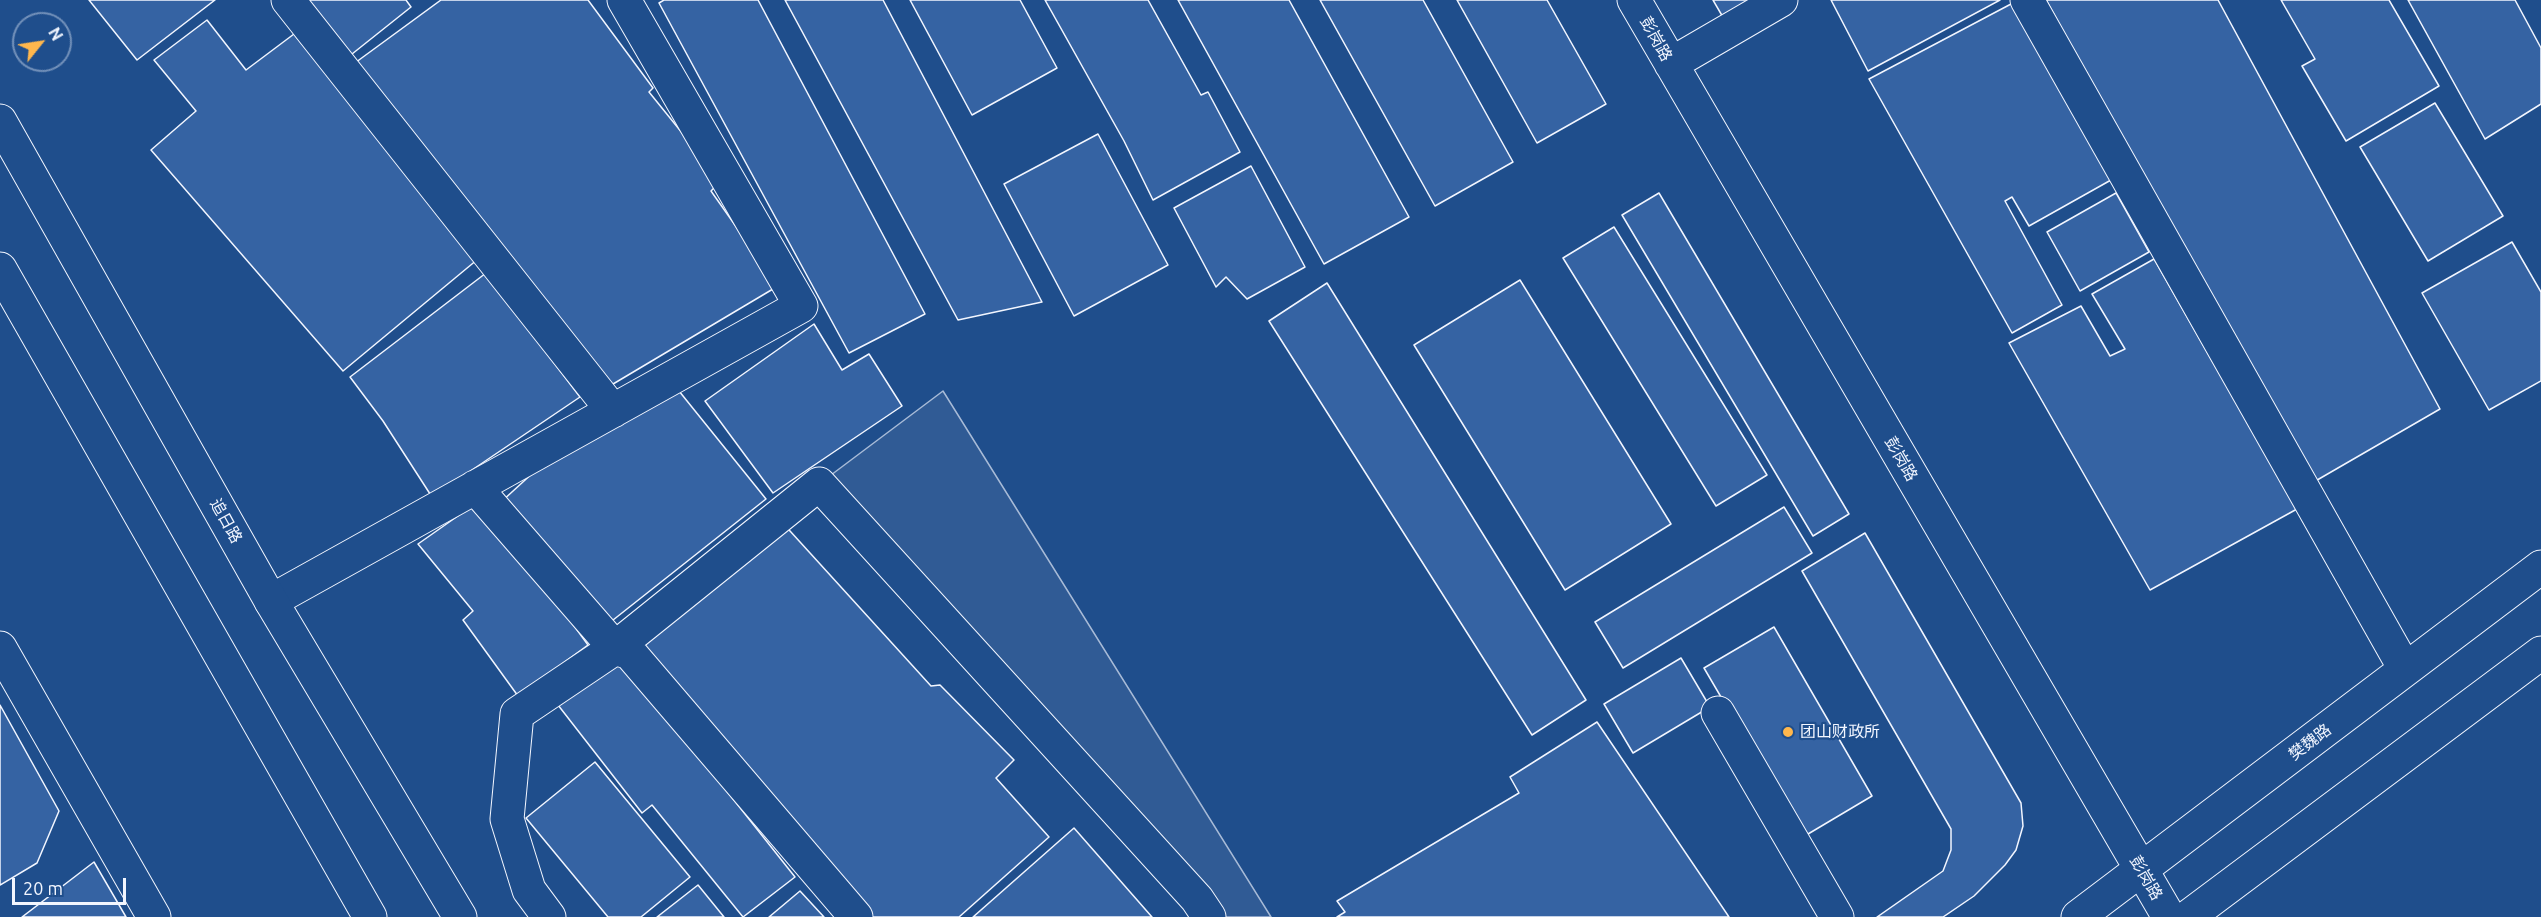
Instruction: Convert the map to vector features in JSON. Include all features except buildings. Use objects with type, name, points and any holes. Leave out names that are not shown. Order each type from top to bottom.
[{"type":"street","points":[[288,0],[613,411]]},
{"type":"street","points":[[271,601],[801,306],[624,0]]},
{"type":"street","name":"彭岗路","points":[[1634,0],[2169,917]]},
{"type":"street","points":[[1671,64],[1781,0]]},
{"type":"street","points":[[2027,0],[2405,669]]},
{"type":"street","name":"追日路","points":[[0,121],[271,601],[460,917]]},
{"type":"street","points":[[0,269],[370,917]]},
{"type":"street","points":[[549,917],[529,890],[507,819],[517,714],[615,648],[819,484],[1197,899],[1209,917]]},
{"type":"street","points":[[476,487],[615,648],[630,653],[856,917]]},
{"type":"street","name":"樊魏路","points":[[2078,917],[2541,567]]},
{"type":"street","points":[[0,648],[154,917]]},
{"type":"street","points":[[2188,917],[2541,653]]},
{"type":"street","points":[[1718,713],[1837,917]]},
{"type":"shaded area","points":[[943,391],[1271,917],[1209,917],[819,484]]},
{"type":"place","name":"团山财政所","points":[[1788,732]]}]
